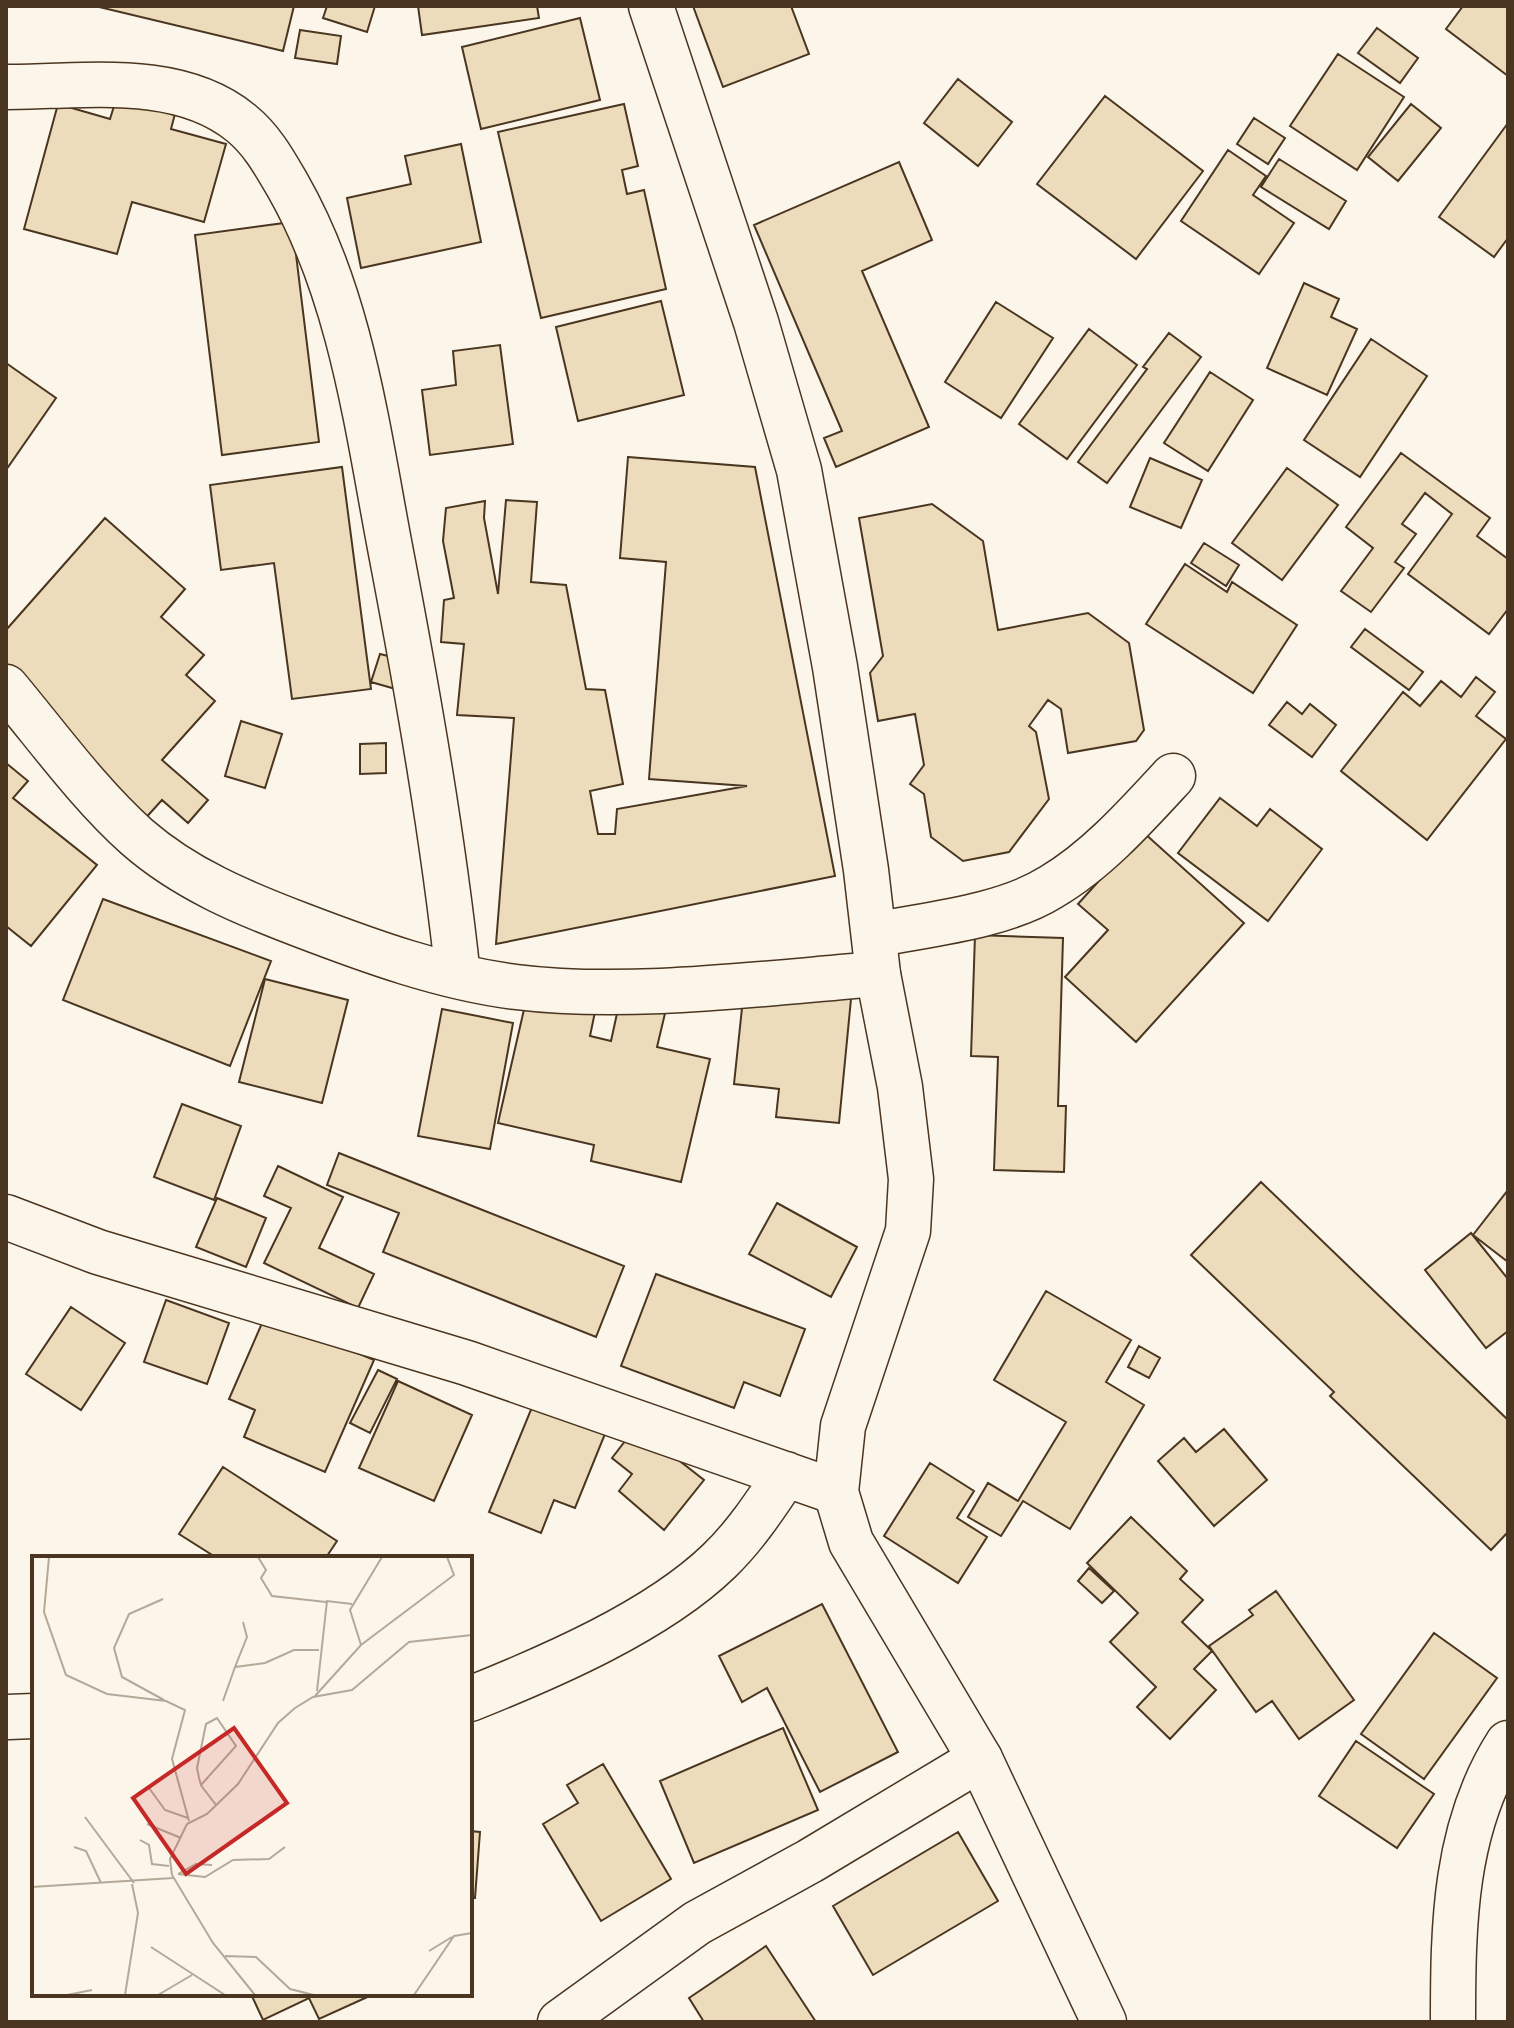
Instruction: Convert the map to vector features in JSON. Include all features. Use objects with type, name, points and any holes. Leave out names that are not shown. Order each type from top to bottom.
[{"type":"street","points":[[651,6],[756,322],[799,470],[842,709],[876,954],[900,1087],[911,1179],[908,1231],[843,1426],[836,1492],[851,1542],[980,1759],[1104,2022]]},
{"type":"street","points":[[6,87],[131,87],[170,90],[204,102],[239,122],[267,150],[314,233],[353,351],[440,824],[458,976]]},
{"type":"street","points":[[6,687],[87,784],[138,837],[191,876],[247,904],[341,940],[458,976],[516,987],[602,990],[876,954],[969,916],[1028,899],[1050,888],[1105,844],[1173,776]]},
{"type":"street","points":[[6,1217],[98,1252],[467,1363],[836,1492]]},
{"type":"street","points":[[472,1698],[573,1654],[690,1585],[719,1561],[755,1520],[786,1474]]},
{"type":"street","points":[[1453,2022],[1457,1892],[1465,1846],[1484,1784],[1508,1743]]},
{"type":"street","points":[[560,2022],[697,1923],[810,1861],[980,1759]]},
{"type":"building","points":[[95,6],[294,6],[283,51]]},
{"type":"building","points":[[327,6],[375,6],[367,32],[323,18]]},
{"type":"building","points":[[418,6],[537,6],[539,18],[422,35]]},
{"type":"building","points":[[693,6],[791,6],[809,54],[723,87]]},
{"type":"building","points":[[1463,6],[1508,6],[1508,76],[1446,29]]},
{"type":"building","points":[[580,18],[600,100],[481,129],[462,47]]},
{"type":"building","points":[[1377,28],[1418,58],[1400,83],[1358,53]]},
{"type":"building","points":[[300,30],[341,36],[337,64],[295,58]]},
{"type":"building","points":[[1338,54],[1404,97],[1357,170],[1290,126]]},
{"type":"building","points":[[958,79],[1012,122],[978,166],[924,123]]},
{"type":"building","points":[[119,90],[177,106],[171,129],[226,144],[204,222],[132,202],[117,254],[24,229],[58,104],[110,119]]},
{"type":"building","points":[[1105,96],[1203,171],[1136,259],[1037,184]]},
{"type":"building","points":[[624,104],[638,166],[622,170],[627,194],[644,190],[666,289],[541,318],[498,132]]},
{"type":"building","points":[[1411,104],[1441,128],[1398,181],[1368,157]]},
{"type":"building","points":[[1254,118],[1285,138],[1268,164],[1237,144]]},
{"type":"building","points":[[1508,123],[1508,238],[1494,257],[1439,217]]},
{"type":"building","points":[[461,144],[481,242],[361,268],[347,198],[411,184],[405,156]]},
{"type":"building","points":[[1228,150],[1266,176],[1253,195],[1294,223],[1259,274],[1181,221]]},
{"type":"building","points":[[1279,159],[1346,201],[1329,229],[1261,187]]},
{"type":"building","points":[[899,162],[932,240],[862,271],[929,427],[836,467],[824,438],[842,431],[754,225]]},
{"type":"building","points":[[292,222],[319,442],[222,455],[195,235]]},
{"type":"building","points":[[1304,283],[1339,299],[1331,317],[1357,329],[1327,395],[1267,368]]},
{"type":"building","points":[[661,301],[684,395],[578,421],[556,327]]},
{"type":"building","points":[[996,302],[1053,338],[1001,418],[945,382]]},
{"type":"building","points":[[1089,329],[1137,365],[1067,459],[1019,424]]},
{"type":"building","points":[[1169,333],[1201,357],[1107,483],[1078,462],[1147,369],[1143,367]]},
{"type":"building","points":[[1371,339],[1427,376],[1360,477],[1304,440]]},
{"type":"building","points":[[500,345],[513,444],[430,455],[422,390],[456,385],[453,351]]},
{"type":"building","points":[[6,363],[56,398],[6,470]]},
{"type":"building","points":[[1210,372],[1253,400],[1208,471],[1164,443]]},
{"type":"building","points":[[1401,453],[1490,518],[1477,536],[1508,559],[1508,609],[1489,634],[1408,574],[1452,514],[1425,493],[1402,524],[1416,534],[1395,562],[1404,568],[1371,612],[1341,591],[1373,548],[1346,527]]},
{"type":"building","points":[[628,457],[755,467],[835,876],[496,944],[514,718],[457,715],[464,644],[441,642],[444,600],[454,598],[443,541],[446,508],[485,501],[484,518],[498,594],[506,500],[537,502],[531,582],[566,585],[586,689],[605,690],[623,784],[590,791],[598,834],[615,834],[617,809],[747,786],[649,779],[666,562],[620,558]]},
{"type":"building","points":[[1150,458],[1202,480],[1181,528],[1130,507]]},
{"type":"building","points":[[342,467],[371,689],[292,699],[274,563],[221,570],[210,485]]},
{"type":"building","points":[[1287,468],[1338,505],[1282,580],[1232,543]]},
{"type":"building","points":[[932,504],[983,541],[998,630],[1088,613],[1129,643],[1144,730],[1136,741],[1068,753],[1061,709],[1048,700],[1029,726],[1036,732],[1049,799],[1009,852],[963,861],[931,837],[924,794],[910,784],[924,765],[915,714],[878,721],[870,673],[883,656],[859,518]]},
{"type":"building","points":[[105,518],[185,589],[161,617],[204,655],[186,675],[215,701],[162,760],[208,800],[188,823],[162,800],[142,822],[6,701],[6,630]]},
{"type":"building","points":[[1204,543],[1239,565],[1226,586],[1191,563]]},
{"type":"building","points":[[1185,564],[1227,592],[1232,582],[1297,625],[1253,693],[1146,624]]},
{"type":"building","points":[[1365,629],[1423,672],[1409,690],[1351,647]]},
{"type":"building","points":[[380,654],[408,661],[399,690],[371,682]]},
{"type":"building","points":[[1476,677],[1495,692],[1476,716],[1506,739],[1427,840],[1341,771],[1403,692],[1420,706],[1441,681],[1461,697]]},
{"type":"building","points":[[1287,702],[1302,714],[1310,704],[1336,725],[1312,757],[1269,725]]},
{"type":"building","points":[[241,721],[282,734],[265,788],[225,776]]},
{"type":"building","points":[[386,743],[386,773],[360,774],[360,744]]},
{"type":"building","points":[[6,763],[28,781],[13,798],[97,865],[31,946],[6,926]]},
{"type":"building","points":[[1220,798],[1257,826],[1270,809],[1322,849],[1268,921],[1178,853]]},
{"type":"building","points":[[1143,832],[1244,923],[1136,1042],[1065,977],[1108,930],[1078,904]]},
{"type":"building","points":[[103,899],[271,961],[230,1066],[63,1000]]},
{"type":"building","points":[[975,935],[1063,938],[1058,1106],[1066,1106],[1064,1172],[994,1170],[998,1057],[971,1056]]},
{"type":"building","points":[[265,979],[348,1000],[322,1103],[239,1082]]},
{"type":"building","points":[[744,989],[851,999],[839,1123],[776,1117],[779,1089],[734,1084]]},
{"type":"building","points":[[528,992],[596,1007],[590,1036],[611,1041],[621,995],[667,1005],[657,1047],[710,1059],[681,1182],[591,1161],[594,1145],[498,1123]]},
{"type":"building","points":[[442,1009],[513,1023],[490,1149],[418,1136]]},
{"type":"building","points":[[182,1104],[241,1126],[214,1200],[154,1177]]},
{"type":"building","points":[[339,1153],[624,1266],[596,1337],[383,1252],[399,1213],[327,1185]]},
{"type":"building","points":[[278,1166],[343,1197],[319,1248],[374,1274],[358,1308],[264,1263],[291,1208],[264,1196]]},
{"type":"building","points":[[1261,1182],[1508,1420],[1508,1532],[1491,1550],[1330,1396],[1334,1392],[1191,1255]]},
{"type":"building","points":[[1508,1190],[1508,1262],[1473,1235]]},
{"type":"building","points":[[217,1198],[266,1218],[246,1267],[196,1247]]},
{"type":"building","points":[[777,1203],[857,1247],[831,1297],[749,1254]]},
{"type":"building","points":[[1471,1233],[1508,1279],[1508,1331],[1486,1348],[1425,1270]]},
{"type":"building","points":[[656,1274],[805,1329],[780,1396],[744,1382],[734,1408],[621,1366]]},
{"type":"building","points":[[1046,1291],[1131,1340],[1106,1382],[1144,1405],[1070,1529],[1023,1501],[1001,1536],[968,1517],[988,1483],[1018,1501],[1066,1422],[994,1380]]},
{"type":"building","points":[[166,1300],[229,1323],[207,1384],[144,1362]]},
{"type":"building","points":[[71,1307],[125,1343],[81,1410],[26,1374]]},
{"type":"building","points":[[266,1314],[374,1360],[325,1472],[244,1437],[255,1410],[229,1399]]},
{"type":"building","points":[[1139,1346],[1160,1358],[1149,1378],[1128,1367]]},
{"type":"building","points":[[378,1370],[397,1379],[370,1433],[350,1423]]},
{"type":"building","points":[[398,1381],[472,1415],[434,1501],[359,1468]]},
{"type":"building","points":[[537,1395],[609,1424],[575,1508],[554,1500],[541,1533],[489,1512]]},
{"type":"building","points":[[636,1427],[704,1480],[664,1530],[619,1491],[632,1474],[612,1458]]},
{"type":"building","points":[[1224,1429],[1267,1480],[1214,1526],[1158,1461],[1184,1438],[1196,1452]]},
{"type":"building","points":[[930,1463],[974,1491],[957,1518],[987,1537],[958,1583],[884,1536]]},
{"type":"building","points":[[223,1467],[337,1541],[327,1556],[214,1556],[179,1534]]},
{"type":"building","points":[[1131,1517],[1187,1571],[1180,1579],[1203,1600],[1182,1622],[1212,1651],[1194,1669],[1216,1690],[1170,1739],[1137,1707],[1156,1687],[1110,1642],[1138,1613],[1087,1563]]},
{"type":"building","points":[[1089,1568],[1114,1591],[1102,1603],[1078,1581]]},
{"type":"building","points":[[1276,1591],[1354,1700],[1299,1739],[1272,1701],[1256,1712],[1209,1646],[1253,1615],[1249,1610]]},
{"type":"building","points":[[822,1604],[898,1752],[820,1792],[767,1688],[742,1702],[719,1656]]},
{"type":"building","points":[[1434,1633],[1497,1678],[1424,1779],[1361,1734]]},
{"type":"building","points":[[783,1728],[818,1810],[694,1863],[660,1781]]},
{"type":"building","points":[[1356,1741],[1434,1794],[1397,1848],[1319,1796]]},
{"type":"building","points":[[603,1764],[671,1879],[601,1921],[543,1824],[578,1803],[567,1785]]},
{"type":"building","points":[[472,1831],[480,1832],[475,1898],[472,1898]]},
{"type":"building","points":[[958,1832],[998,1901],[873,1975],[833,1906]]},
{"type":"building","points":[[766,1946],[816,2022],[704,2022],[689,1998]]},
{"type":"building","points":[[252,1996],[370,1996],[319,2019],[309,1998],[263,2020]]}]
